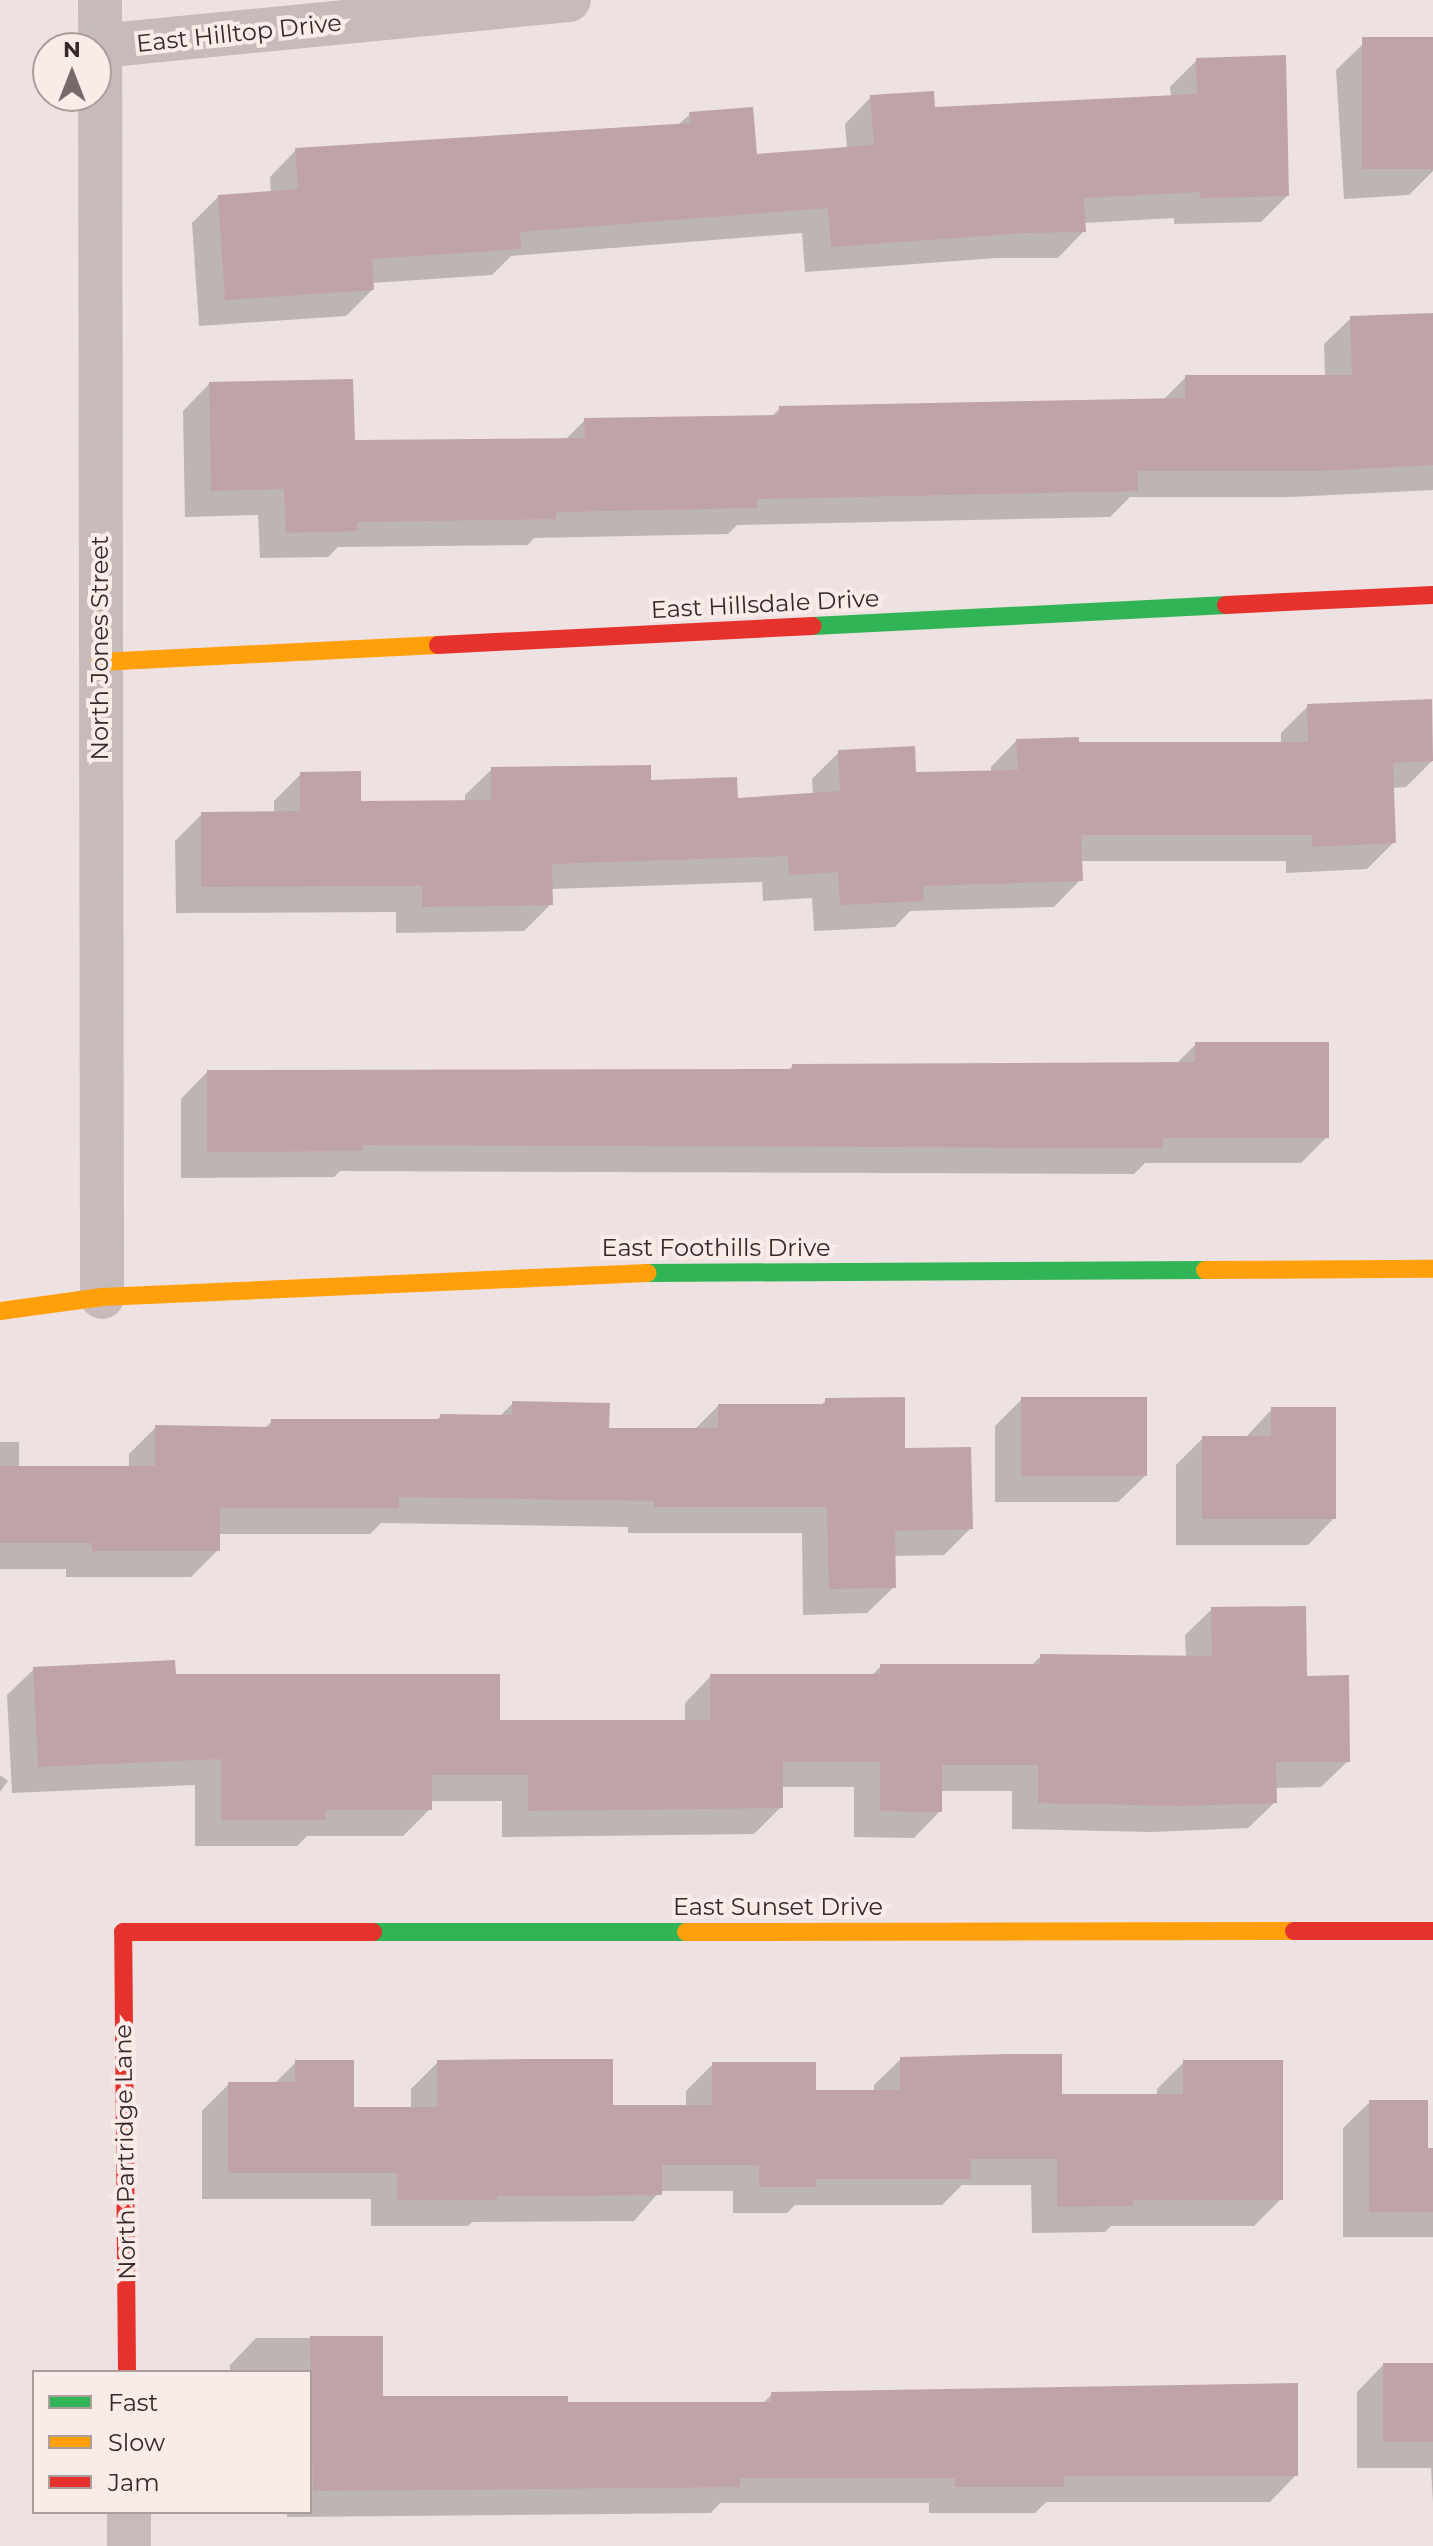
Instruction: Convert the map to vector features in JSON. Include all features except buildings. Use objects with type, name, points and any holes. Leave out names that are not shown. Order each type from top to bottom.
[{"type":"street","name":"North Jones Street","points":[[100,0],[100,32]]},
{"type":"street","name":"East Hilltop Drive","points":[[112,45],[569,0]]},
{"type":"street","name":"North Jones Street","points":[[100,112],[102,1297]]},
{"type":"street","name":"East Hillsdale Drive","points":[[100,662],[1433,595]]},
{"type":"street","name":"East Foothills Drive","points":[[0,1311],[102,1297],[578,1273],[1433,1269]]},
{"type":"street","name":"East Sunset Drive","points":[[123,1932],[1433,1931]]},
{"type":"street","name":"North Partridge Lane","points":[[123,1932],[127,2370]]},
{"type":"street","points":[[129,2514],[129,2546]]},
{"type":"traffic: fast","points":[[813,626],[1226,605]]},
{"type":"traffic: fast","points":[[647,1273],[1205,1270]]},
{"type":"traffic: fast","points":[[373,1932],[686,1932]]},
{"type":"traffic: slow","points":[[100,662],[438,645]]},
{"type":"traffic: slow","points":[[1205,1270],[1433,1269]]},
{"type":"traffic: slow","points":[[0,1311],[102,1297],[647,1273]]},
{"type":"traffic: slow","points":[[686,1932],[1294,1931]]},
{"type":"traffic: jam","points":[[1226,605],[1433,595]]},
{"type":"traffic: jam","points":[[438,645],[813,626]]},
{"type":"traffic: jam","points":[[1294,1931],[1433,1931]]},
{"type":"traffic: jam","points":[[127,2370],[123,1932],[373,1932]]}]
